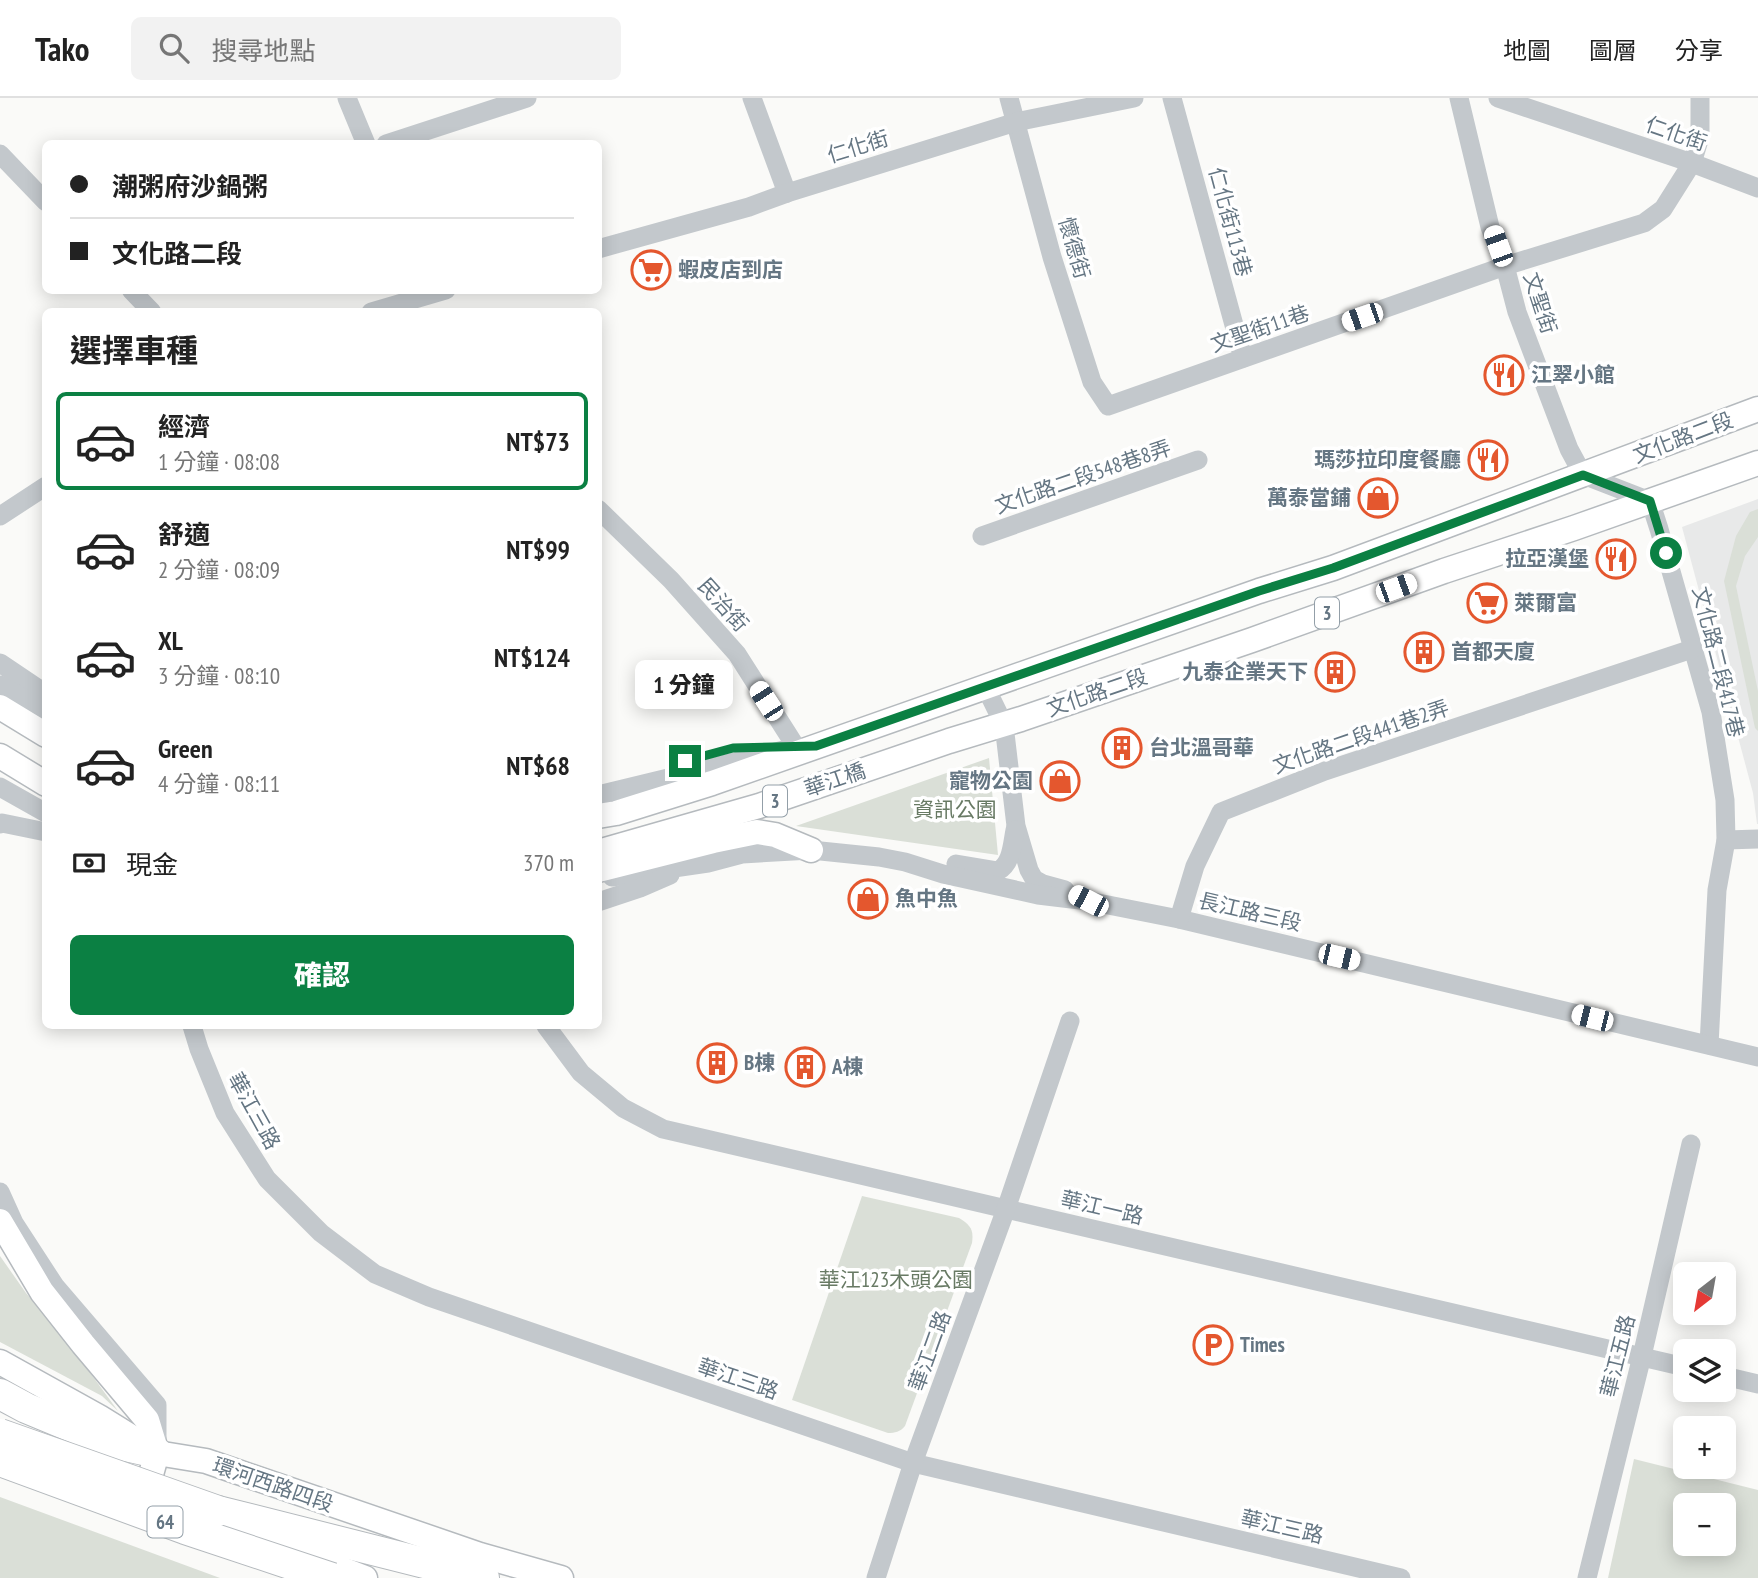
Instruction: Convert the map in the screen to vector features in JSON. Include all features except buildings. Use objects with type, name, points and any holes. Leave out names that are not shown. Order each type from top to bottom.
[{"type":"highway","points":[[0,1394],[26,1408],[108,1442],[156,1453]]},
{"type":"highway","name":"64","points":[[0,1434],[218,1511],[427,1578]]},
{"type":"highway","name":"64","points":[[0,1461],[185,1530],[332,1578]]},
{"type":"highway","points":[[218,1511],[484,1578]]},
{"type":"main road","name":"文化路二段","points":[[602,815],[712,783],[806,746],[986,688],[1259,591],[1333,568],[1758,410]]},
{"type":"main road","name":"文化路二段","points":[[949,741],[1252,640],[1758,463]]},
{"type":"main road","points":[[0,707],[42,733]]},
{"type":"main road","name":"華江橋","points":[[602,851],[759,806],[949,741]]},
{"type":"main road","points":[[0,756],[42,782]]},
{"type":"main road","points":[[602,869],[757,832],[775,835],[811,850]]},
{"type":"main road","points":[[0,1221],[42,1292],[147,1420],[156,1453],[146,1492]]},
{"type":"main road","name":"環河西路四段","points":[[0,1362],[99,1417],[156,1453],[206,1461],[480,1555],[561,1578]]},
{"type":"main road","points":[[0,1422],[50,1452],[92,1472],[365,1578]]},
{"type":"main road","points":[[146,1492],[194,1533],[313,1578]]},
{"type":"street","points":[[347,98],[364,140]]},
{"type":"street","points":[[398,140],[527,98]]},
{"type":"street","points":[[752,98],[787,193]]},
{"type":"street","name":"懷德街","points":[[1009,98],[1052,257],[1093,382],[1108,406]]},
{"type":"street","name":"仁化街","points":[[602,248],[749,207],[1016,122],[1134,98]]},
{"type":"street","name":"仁化街113巷","points":[[1172,98],[1243,358]]},
{"type":"street","name":"文聖街","points":[[1459,98],[1490,227],[1505,265],[1517,312],[1569,449],[1583,475]]},
{"type":"street","name":"仁化街","points":[[1498,98],[1758,188]]},
{"type":"street","name":"文聖街11巷","points":[[1108,406],[1505,265],[1644,223],[1663,209],[1692,163],[1700,137],[1700,98]]},
{"type":"street","points":[[0,153],[42,198]]},
{"type":"street","points":[[135,294],[148,308]]},
{"type":"street","points":[[389,308],[437,297]]},
{"type":"street","name":"文化路二段548巷8弄","points":[[982,536],[1198,460]]},
{"type":"street","points":[[1583,475],[1650,501]]},
{"type":"street","points":[[0,516],[42,489]]},
{"type":"street","name":"文化路二段417巷","points":[[1650,501],[1713,725],[1725,800],[1726,840],[1717,890],[1709,1045]]},
{"type":"street","name":"民治街","points":[[602,513],[671,580],[737,654],[806,746]]},
{"type":"street","name":"文化路二段441巷2弄","points":[[1180,919],[1195,866],[1221,812],[1325,771],[1692,649]]},
{"type":"street","points":[[0,663],[42,691]]},
{"type":"street","points":[[0,685],[42,709]]},
{"type":"street","points":[[986,688],[1004,724],[1016,826],[1029,870],[1034,878],[1044,884],[1071,892],[1088,901]]},
{"type":"street","points":[[602,794],[806,746]]},
{"type":"street","name":"文化路二段","points":[[602,783],[733,748],[806,746]]},
{"type":"street","points":[[0,787],[42,811]]},
{"type":"street","points":[[0,802],[42,824]]},
{"type":"street","points":[[0,824],[42,831]]},
{"type":"street","points":[[905,862],[945,862],[998,871],[1004,868],[1009,860],[1016,826]]},
{"type":"street","points":[[1726,840],[1758,839]]},
{"type":"street","name":"長江路三段","points":[[708,863],[742,854],[811,850],[879,857],[1038,895],[1088,901],[1180,919],[1758,1057]]},
{"type":"street","points":[[602,879],[708,863]]},
{"type":"street","points":[[602,901],[682,870],[708,863]]},
{"type":"street","name":"華江二路","points":[[876,1578],[913,1463],[1006,1209],[1070,1021]]},
{"type":"street","name":"華江三路","points":[[193,1029],[225,1113],[267,1179],[321,1233],[375,1274],[429,1297],[913,1463],[1401,1578]]},
{"type":"street","name":"華江一路","points":[[548,1029],[581,1073],[623,1108],[663,1129],[1673,1364]]},
{"type":"street","name":"華江五路","points":[[1587,1578],[1691,1144]]},
{"type":"street","points":[[0,1192],[14,1223],[55,1286],[157,1405],[156,1453]]},
{"type":"street","points":[[0,1236],[37,1296],[156,1453]]},
{"type":"street","points":[[1736,1379],[1758,1384]]},
{"type":"shaded area","points":[[1758,499],[1757,824],[1753,793],[1682,527]]},
{"type":"green space","points":[[1758,509],[1758,537],[1745,556],[1736,586],[1758,691],[1758,731],[1755,728],[1724,581],[1736,536],[1750,512]]},
{"type":"green space","name":"資訊公園","points":[[989,758],[998,855],[796,826]]},
{"type":"green space","name":"華江123木頭公園","points":[[862,1196],[959,1218],[972,1231],[972,1243],[905,1426],[893,1433],[792,1400]]},
{"type":"green space","points":[[0,1256],[118,1411],[102,1396],[0,1342]]},
{"type":"green space","points":[[1634,1459],[1673,1469],[1673,1479],[1714,1479],[1758,1490],[1758,1578],[1608,1578]]},
{"type":"green space","points":[[0,1497],[220,1578],[0,1578]]},
{"type":"place","name":"蝦皮店到店","points":[[651,270]]},
{"type":"place","name":"江翠小館","points":[[1504,375]]},
{"type":"place","name":"瑪莎拉印度餐廳","points":[[1488,460]]},
{"type":"place","name":"萬泰當鋪","points":[[1378,498]]},
{"type":"place","name":"拉亞漢堡","points":[[1616,559]]},
{"type":"place","name":"萊爾富","points":[[1487,603]]},
{"type":"place","name":"首都天廈","points":[[1424,652]]},
{"type":"place","name":"九泰企業天下","points":[[1335,672]]},
{"type":"place","name":"台北溫哥華","points":[[1122,748]]},
{"type":"place","name":"寵物公園","points":[[1060,781]]},
{"type":"place","name":"魚中魚","points":[[868,899]]},
{"type":"place","name":"B棟","points":[[717,1063]]},
{"type":"place","name":"A棟","points":[[805,1067]]},
{"type":"place","name":"Times","points":[[1213,1345]]},
{"type":"route","points":[[685,761],[733,748],[816,746],[1259,591],[1333,568],[1583,475],[1650,501],[1666,553]]}]
